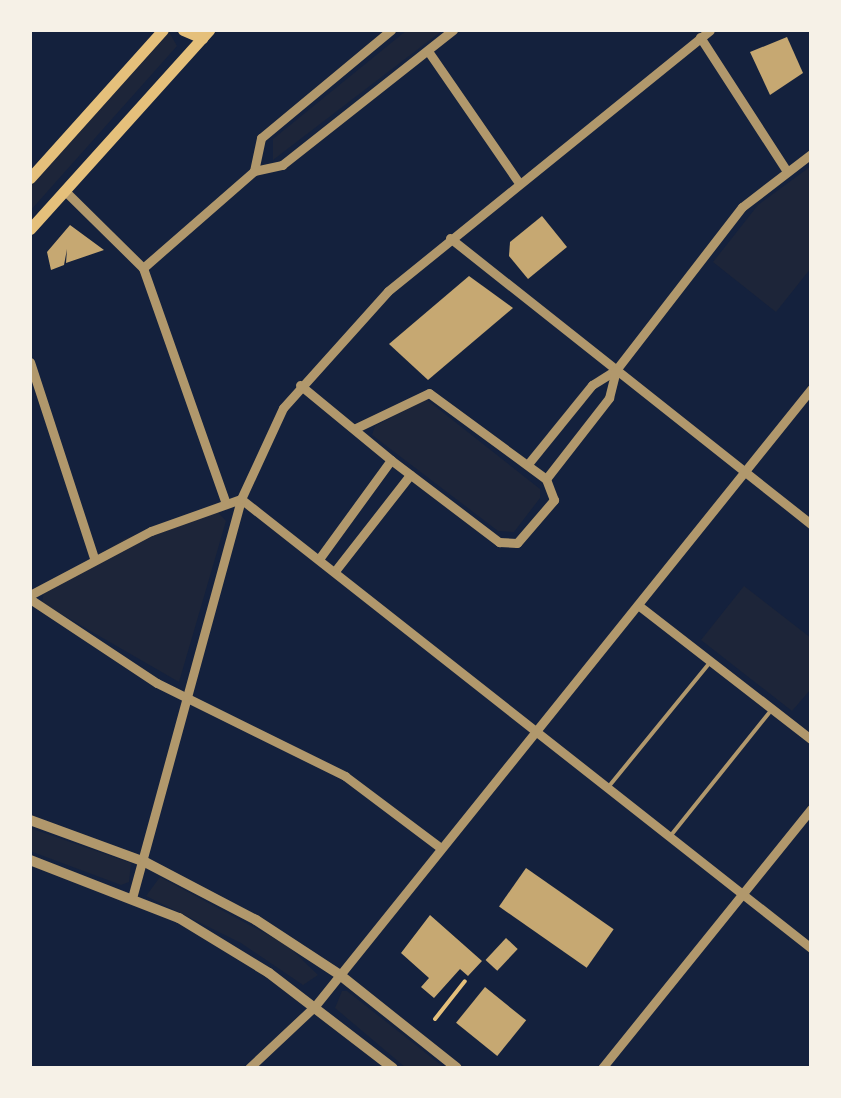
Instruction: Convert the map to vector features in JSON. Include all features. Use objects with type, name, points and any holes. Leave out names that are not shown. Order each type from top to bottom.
[{"type":"main road","points":[[30,178],[162,30]]},
{"type":"main road","points":[[183,30],[205,34]]},
{"type":"main road","points":[[30,229],[205,34]]},
{"type":"street","points":[[254,171],[261,138],[391,30]]},
{"type":"street","points":[[144,268],[254,171],[282,166],[453,30]]},
{"type":"street","points":[[132,898],[145,862],[240,499],[267,434],[300,385],[361,315],[450,238],[710,30]]},
{"type":"street","points":[[700,37],[786,170]]},
{"type":"street","points":[[428,50],[520,183]]},
{"type":"street","points":[[528,464],[592,385],[616,370],[742,207],[811,154]]},
{"type":"street","points":[[65,190],[144,268],[225,501]]},
{"type":"street","points":[[450,238],[811,524]]},
{"type":"street","points":[[30,362],[94,558]]},
{"type":"street","points":[[546,479],[610,398],[616,370]]},
{"type":"street","points":[[300,385],[410,475],[507,544],[518,543],[554,500],[546,479],[429,393],[354,429]]},
{"type":"street","points":[[248,1068],[316,1006],[811,389]]},
{"type":"street","points":[[318,559],[392,460]]},
{"type":"street","points":[[335,571],[410,475]]},
{"type":"street","points":[[441,848],[345,776],[100,651],[30,597],[94,558],[225,501],[240,499],[811,948]]},
{"type":"street","points":[[638,605],[811,739]]},
{"type":"street","points":[[602,1068],[811,808]]},
{"type":"street","points":[[30,820],[145,862],[256,920],[340,976],[457,1068]]},
{"type":"street","points":[[30,860],[178,918],[316,1006],[392,1068]]},
{"type":"lane","points":[[609,786],[711,661]]},
{"type":"lane","points":[[670,835],[772,708]]},
{"type":"path","points":[[435,1019],[465,981]]},
{"type":"shaded area","points":[[168,30],[177,46],[30,211],[30,175]]},
{"type":"shaded area","points":[[407,30],[443,30],[273,160],[273,139]]},
{"type":"shaded area","points":[[811,166],[811,268],[776,312],[713,262],[758,205]]},
{"type":"shaded area","points":[[426,399],[540,489],[540,498],[514,532],[498,531],[372,435],[375,426]]},
{"type":"shaded area","points":[[213,507],[226,521],[179,682],[42,603],[44,590],[124,539]]},
{"type":"shaded area","points":[[744,586],[811,638],[811,689],[792,711],[701,640]]},
{"type":"shaded area","points":[[30,828],[131,863],[129,882],[121,885],[30,851]]},
{"type":"shaded area","points":[[160,877],[287,945],[318,975],[303,985],[241,943],[146,896]]},
{"type":"shaded area","points":[[342,991],[445,1068],[406,1068],[335,1008]]},
{"type":"building","points":[[787,37],[803,73],[770,95],[750,52]]},
{"type":"building","points":[[542,216],[567,247],[528,279],[509,256],[510,242]]},
{"type":"building","points":[[70,225],[104,250],[66,263],[67,249],[64,265],[51,270],[47,252]]},
{"type":"building","points":[[469,276],[513,308],[428,380],[389,344]]},
{"type":"building","points":[[526,868],[614,929],[587,968],[499,907]]},
{"type":"building","points":[[430,915],[482,961],[468,976],[460,969],[434,998],[421,987],[429,978],[401,953]]},
{"type":"building","points":[[506,938],[518,949],[497,971],[486,960]]},
{"type":"building","points":[[485,987],[526,1020],[497,1056],[456,1023]]}]
